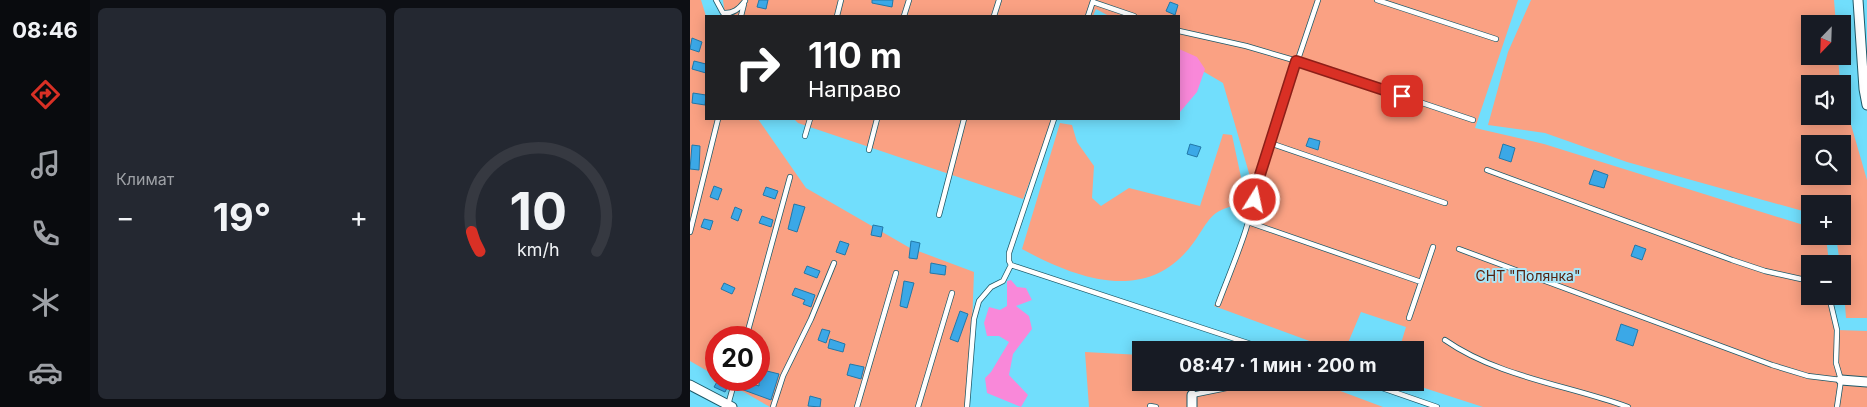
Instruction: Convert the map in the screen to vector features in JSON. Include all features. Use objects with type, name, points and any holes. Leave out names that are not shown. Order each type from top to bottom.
[{"type":"street","points":[[1858,0],[1864,89],[1867,105]]},
{"type":"street","points":[[1841,380],[1867,382]]},
{"type":"street","points":[[690,385],[730,406]]},
{"type":"street","points":[[1192,395],[1192,407]]},
{"type":"lane","points":[[716,0],[722,13],[728,14],[738,10],[745,0]]},
{"type":"lane","points":[[741,15],[745,0]]},
{"type":"lane","points":[[837,15],[841,0]]},
{"type":"lane","points":[[904,15],[909,0]]},
{"type":"lane","points":[[994,15],[999,0]]},
{"type":"lane","points":[[1218,304],[1248,222],[1255,200],[1258,181],[1296,61],[1318,0]]},
{"type":"lane","points":[[1377,0],[1496,39]]},
{"type":"lane","points":[[1088,15],[1093,1],[1131,15]]},
{"type":"lane","points":[[1180,31],[1246,46],[1296,61],[1473,120]]},
{"type":"lane","points":[[690,232],[718,120]]},
{"type":"lane","points":[[805,136],[810,120]]},
{"type":"lane","points":[[869,150],[877,120]]},
{"type":"lane","points":[[938,215],[964,120]]},
{"type":"lane","points":[[967,407],[974,319],[979,301],[983,294],[1003,280],[1011,265],[1009,253],[1054,120]]},
{"type":"lane","points":[[1270,143],[1445,203]]},
{"type":"lane","points":[[1486,170],[1732,260],[1766,271],[1801,279]]},
{"type":"lane","points":[[749,326],[790,177]]},
{"type":"lane","points":[[1248,222],[1421,282]]},
{"type":"lane","points":[[1409,318],[1433,247]]},
{"type":"lane","points":[[1459,249],[1772,365],[1808,376],[1841,380]]},
{"type":"lane","points":[[773,407],[782,376],[815,310],[834,263]]},
{"type":"lane","points":[[1011,265],[1242,341]]},
{"type":"lane","points":[[857,407],[896,273]]},
{"type":"lane","points":[[918,407],[952,293]]},
{"type":"lane","points":[[1831,305],[1837,330],[1836,363],[1841,380],[1837,407]]},
{"type":"lane","points":[[1445,340],[1462,352],[1488,364],[1628,407]]},
{"type":"lane","points":[[730,406],[733,391]]},
{"type":"lane","points":[[1192,391],[1192,395],[1212,391]]},
{"type":"lane","points":[[1391,391],[1437,407]]},
{"type":"lane","points":[[1150,406],[1156,407]]},
{"type":"green space","points":[[690,0],[701,0],[706,15],[705,120],[759,120],[806,188],[910,248],[974,272],[969,407],[770,407],[742,391],[770,391],[770,326],[705,326],[705,370],[690,361]]},
{"type":"green space","name":"СНТ \"Полянка\"","points":[[723,0],[1518,0],[1475,128],[1544,144],[1801,224],[1801,245],[1827,245],[1828,255],[1801,255],[1801,305],[1834,305],[1837,330],[1867,331],[1867,407],[1483,407],[1424,388],[1424,341],[1402,341],[1406,327],[1361,312],[1349,341],[1309,341],[1214,306],[1257,201],[1223,83],[1180,58],[1180,15],[1107,15],[1096,9],[1093,15],[725,15]]},
{"type":"green space","points":[[1531,0],[1834,0],[1835,15],[1801,15],[1801,65],[1839,65],[1839,75],[1801,75],[1801,125],[1851,125],[1867,180],[1867,318],[1846,318],[1845,305],[1851,305],[1851,255],[1839,255],[1837,245],[1851,245],[1851,195],[1801,195],[1801,210],[1627,162],[1545,133],[1488,125],[1508,52]]},
{"type":"green space","points":[[795,120],[1054,120],[1023,199],[798,123]]},
{"type":"green space","points":[[1060,123],[1072,125],[1077,142],[1094,166],[1092,198],[1101,206],[1129,188],[1200,206],[1223,134],[1232,135],[1245,196],[1238,205],[1216,213],[1176,262],[1156,274],[1135,280],[1112,281],[1067,270],[1022,249]]},
{"type":"green space","points":[[1085,352],[1132,355],[1132,391],[1340,391],[1383,407],[1089,407]]},
{"type":"shaded area","points":[[1180,49],[1197,57],[1205,69],[1197,92],[1180,112]]},
{"type":"shaded area","points":[[1011,280],[1017,287],[1026,288],[1032,300],[1016,306],[1029,316],[1032,329],[1013,354],[1009,375],[1028,395],[1021,407],[987,393],[985,378],[991,372],[1009,342],[999,336],[987,336],[984,323],[989,307],[1000,310],[1007,306],[1007,281]]},
{"type":"building","points":[[759,0],[768,0],[766,9],[757,7]]},
{"type":"building","points":[[872,0],[893,0],[892,7],[872,3]]},
{"type":"building","points":[[1170,2],[1178,5],[1175,15],[1166,11]]},
{"type":"building","points":[[692,38],[702,42],[699,52],[690,49]]},
{"type":"building","points":[[694,61],[705,64],[705,73],[692,69]]},
{"type":"building","points":[[693,93],[705,95],[705,105],[692,103]]},
{"type":"building","points":[[1309,138],[1320,141],[1318,150],[1306,146]]},
{"type":"building","points":[[1190,144],[1201,147],[1197,157],[1187,154]]},
{"type":"building","points":[[1503,144],[1515,148],[1511,162],[1499,158]]},
{"type":"building","points":[[692,145],[700,146],[699,170],[690,169]]},
{"type":"building","points":[[1594,170],[1608,175],[1604,188],[1589,184]]},
{"type":"building","points":[[714,186],[722,189],[718,200],[710,197]]},
{"type":"building","points":[[766,187],[778,191],[775,199],[763,195]]},
{"type":"building","points":[[794,204],[805,207],[797,232],[788,229]]},
{"type":"building","points":[[735,207],[742,210],[738,221],[731,218]]},
{"type":"building","points":[[762,216],[773,220],[771,227],[759,223]]},
{"type":"building","points":[[704,219],[713,221],[710,230],[701,227]]},
{"type":"building","points":[[873,225],[883,227],[881,237],[871,235]]},
{"type":"building","points":[[840,241],[849,244],[845,255],[836,252]]},
{"type":"building","points":[[911,241],[920,243],[917,259],[909,258]]},
{"type":"building","points":[[1635,245],[1646,249],[1642,260],[1631,256]]},
{"type":"building","points":[[931,263],[946,266],[945,275],[930,273]]},
{"type":"building","points":[[807,266],[820,271],[817,278],[804,273]]},
{"type":"building","points":[[904,281],[914,283],[907,308],[900,306]]},
{"type":"building","points":[[724,283],[735,288],[732,294],[721,289]]},
{"type":"building","points":[[795,288],[815,295],[811,307],[803,304],[805,300],[792,295]]},
{"type":"building","points":[[960,311],[968,314],[958,342],[950,339]]},
{"type":"building","points":[[1621,324],[1638,330],[1633,346],[1616,340]]},
{"type":"building","points":[[822,329],[830,331],[826,343],[818,340]]},
{"type":"building","points":[[830,339],[845,344],[843,352],[828,348]]},
{"type":"building","points":[[850,364],[864,367],[861,379],[847,375]]},
{"type":"building","points":[[770,372],[779,374],[771,400],[746,391],[770,391]]},
{"type":"building","points":[[810,396],[821,399],[820,407],[808,406]]},
{"type":"route","points":[[1255,200],[1258,181],[1296,61],[1402,96]]}]
